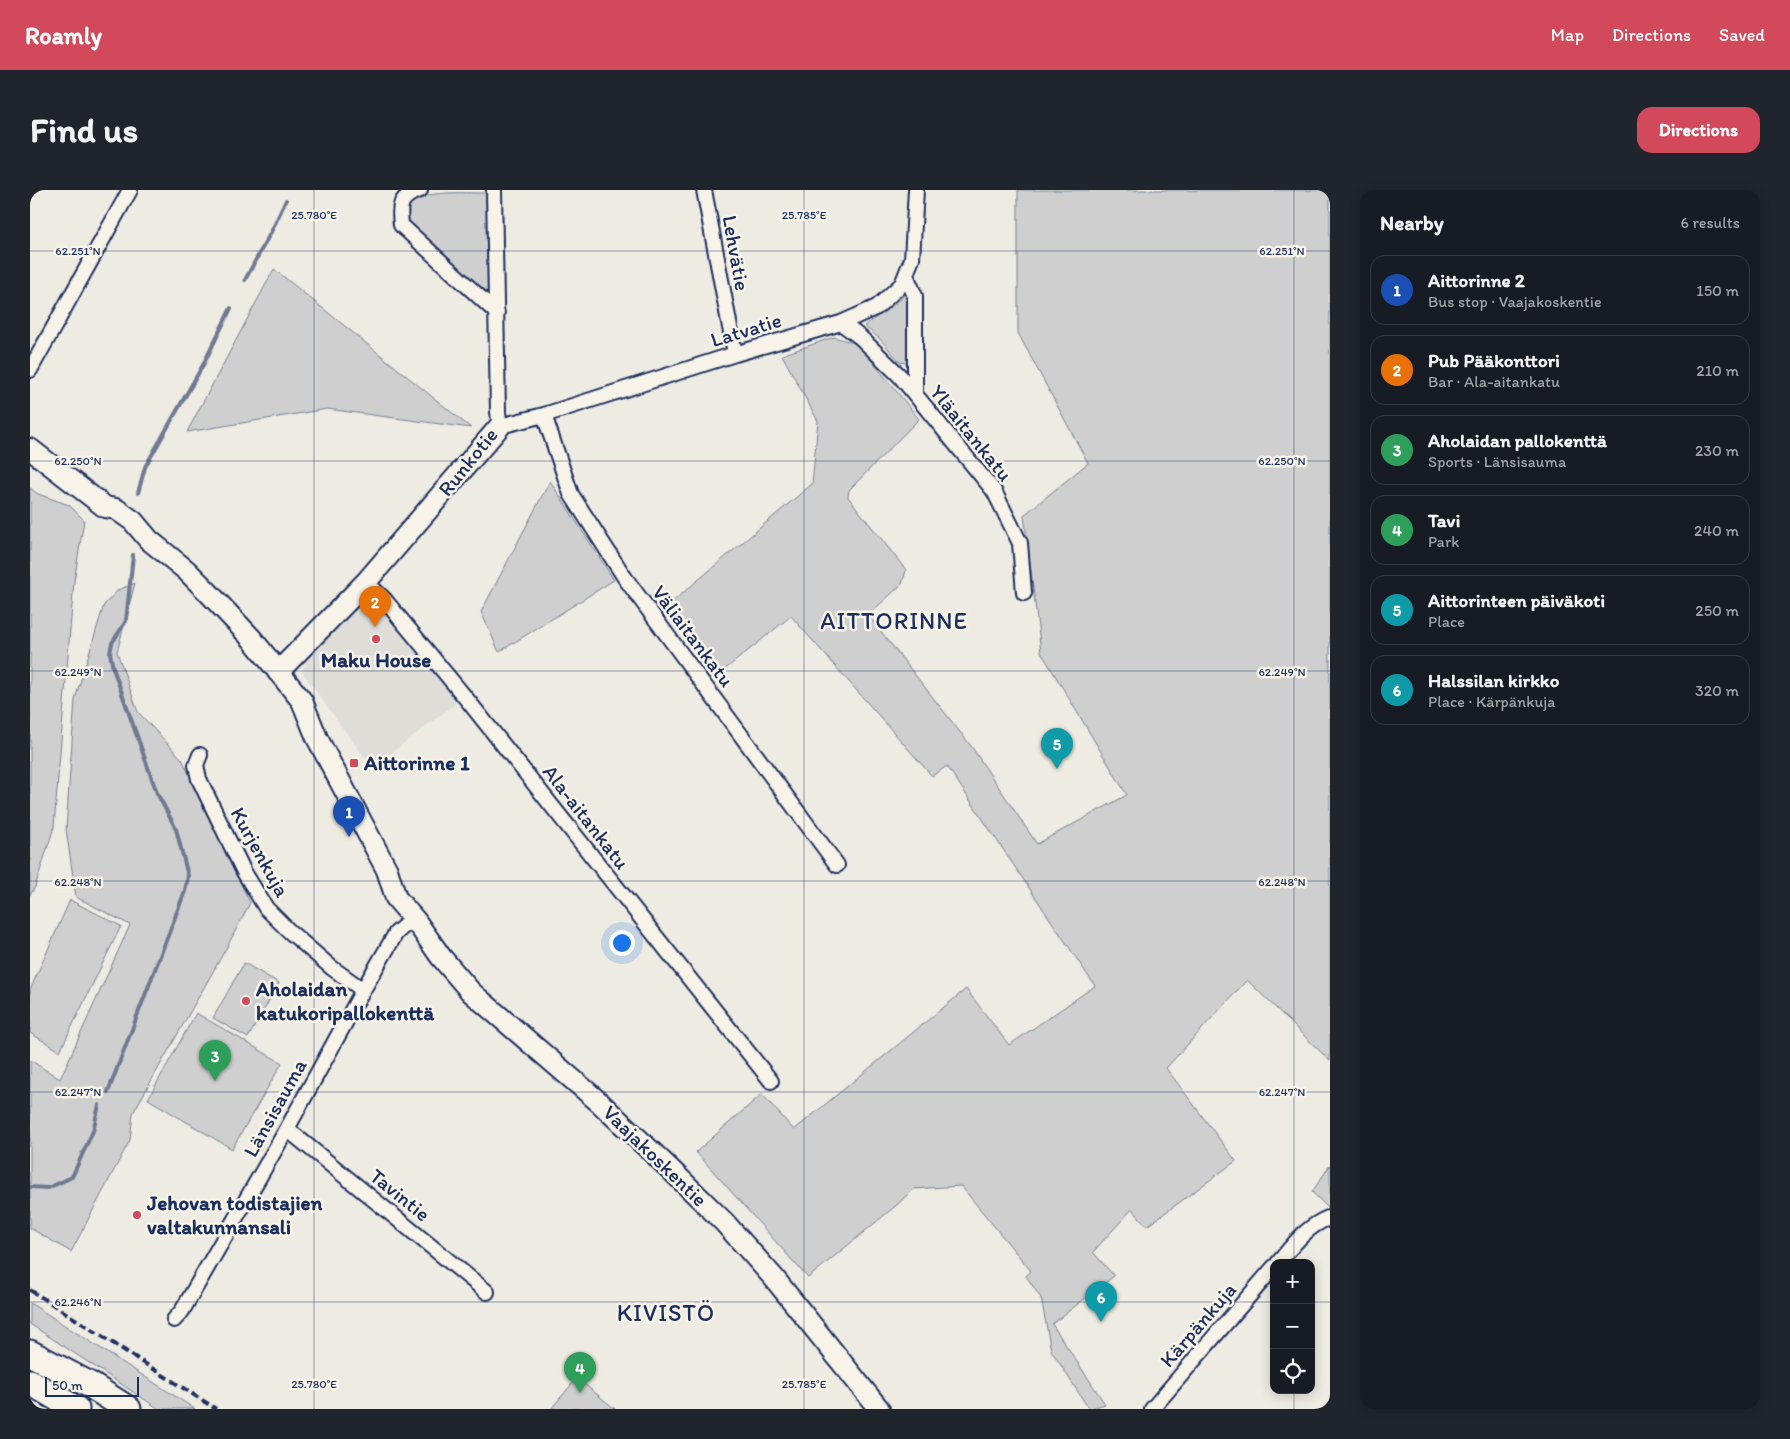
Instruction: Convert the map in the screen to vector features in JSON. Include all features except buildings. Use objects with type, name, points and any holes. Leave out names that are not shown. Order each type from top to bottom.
[{"type":"highway","points":[[30,1340],[90,1385]]},
{"type":"highway","points":[[30,1353],[90,1385],[128,1409]]},
{"type":"highway","points":[[30,1382],[76,1409]]},
{"type":"main road","name":"Runkotie","points":[[278,672],[366,582],[500,426]]},
{"type":"main road","name":"Vaajakoskentie","points":[[30,449],[105,507],[116,509],[133,521],[149,540],[186,570],[252,639],[278,672],[291,707],[317,738],[387,870],[407,892],[415,920],[441,958],[471,992],[599,1102],[724,1222],[774,1278],[879,1409]]},
{"type":"street","points":[[30,370],[130,190]]},
{"type":"street","points":[[420,190],[402,200],[399,210],[401,225],[497,313]]},
{"type":"street","name":"Runkotie","points":[[494,190],[498,412],[500,426]]},
{"type":"street","name":"Lehvätie","points":[[704,190],[735,354]]},
{"type":"street","name":"Latvatie","points":[[500,426],[544,415],[735,354],[841,323],[877,307],[902,284],[912,259],[916,190]]},
{"type":"street","points":[[906,274],[915,296],[914,394]]},
{"type":"street","name":"Yläaitankatu","points":[[841,323],[860,337],[900,376],[994,491],[1020,543],[1024,593]]},
{"type":"street","name":"Väliaitankatu","points":[[544,415],[571,494],[625,578],[837,865]]},
{"type":"street","name":"Ala-aitankatu","points":[[366,582],[384,600],[469,702],[770,1081]]},
{"type":"street","name":"Kurjenkuja","points":[[200,755],[196,765],[199,779],[244,872],[266,908],[289,931],[332,968],[363,990]]},
{"type":"street","name":"Länsisauma","points":[[174,1320],[182,1311],[287,1129],[396,933],[415,920]]},
{"type":"street","name":"Tavintie","points":[[287,1129],[488,1292]]},
{"type":"street","points":[[1281,1259],[1304,1232],[1319,1222],[1329,1219]]},
{"type":"street","name":"Kärpänkuja","points":[[1152,1409],[1270,1272]]},
{"type":"shaded area","points":[[1018,190],[1330,190],[1330,1061],[1247,980],[1166,1068],[1236,1161],[1147,1226],[1132,1209],[1093,1252],[1114,1276],[1052,1324],[1105,1404],[1089,1409],[1051,1350],[1041,1298],[1026,1276],[1031,1271],[961,1186],[913,1189],[898,1204],[808,1278],[696,1152],[762,1094],[794,1130],[966,989],[1009,1045],[1095,986],[947,766],[932,776],[791,616],[718,675],[665,608],[812,484],[818,421],[782,355],[834,337],[858,344],[919,419],[849,490],[848,497],[906,570],[902,584],[868,615],[971,746],[1037,844],[1127,795],[1041,652],[1024,515],[1088,463],[1018,333]]},
{"type":"shaded area","points":[[445,193],[485,193],[490,200],[491,289],[487,294],[482,294],[407,222],[405,215],[407,203],[425,196]]},
{"type":"shaded area","points":[[274,269],[471,428],[327,409],[187,432]]},
{"type":"shaded area","points":[[905,294],[909,294],[910,360],[906,363],[900,362],[880,339],[864,326],[898,302]]},
{"type":"shaded area","points":[[550,481],[614,580],[499,652],[481,612]]},
{"type":"shaded area","points":[[30,488],[38,494],[69,505],[84,520],[74,581],[54,827],[35,887],[30,895]]},
{"type":"shaded area","points":[[135,583],[117,652],[138,712],[182,759],[250,903],[133,1113],[130,1140],[71,1252],[30,1228],[30,1060],[60,1079],[130,925],[76,897],[66,829],[75,699],[104,605],[118,590]]},
{"type":"shaded area","points":[[366,591],[381,603],[460,700],[372,768],[302,672],[312,654]]},
{"type":"shaded area","points":[[70,900],[121,926],[60,1051],[30,1033],[30,990]]},
{"type":"shaded area","name":"Aholaidan katukoripallokenttä","points":[[244,963],[279,983],[248,1038],[213,1018]]},
{"type":"shaded area","points":[[196,1013],[282,1063],[232,1149],[148,1099]]},
{"type":"shaded area","points":[[1330,1165],[1330,1210],[1312,1192]]},
{"type":"shaded area","points":[[30,1303],[195,1409],[159,1409],[30,1324]]},
{"type":"shaded area","points":[[577,1378],[615,1409],[551,1409]]},
{"type":"waterway","points":[[245,280],[286,200]]},
{"type":"waterway","points":[[138,493],[145,467],[203,365],[231,308]]},
{"type":"waterway","points":[[108,1092],[185,891],[188,876],[176,829],[157,793],[113,668],[110,653],[112,643],[126,621],[133,555]]},
{"type":"waterway","points":[[30,1187],[48,1188],[72,1177],[93,1131],[99,1105]]},
{"type":"railway","points":[[30,1290],[216,1409]]},
{"type":"place","name":"Pub Pääkonttori","points":[[375,627]]},
{"type":"place","name":"Maku House","points":[[376,639]]},
{"type":"place","name":"Aittorinne 1","points":[[354,763]]},
{"type":"place","name":"Aittorinteen päiväkoti","points":[[1057,769]]},
{"type":"place","name":"Aittorinne 2","points":[[349,837]]},
{"type":"place","name":"Aholaidan katukoripallokenttä","points":[[246,1001]]},
{"type":"place","name":"Aholaidan pallokenttä","points":[[215,1081]]},
{"type":"place","name":"Jehovan todistajien valtakunnansali","points":[[137,1215]]},
{"type":"place","name":"Halssilan kirkko","points":[[1101,1322]]},
{"type":"place","name":"Tavi","points":[[580,1393]]},
{"type":"district","name":"AITTORINNE","points":[[894,621]]},
{"type":"district","name":"KIVISTÖ","points":[[666,1313]]}]
